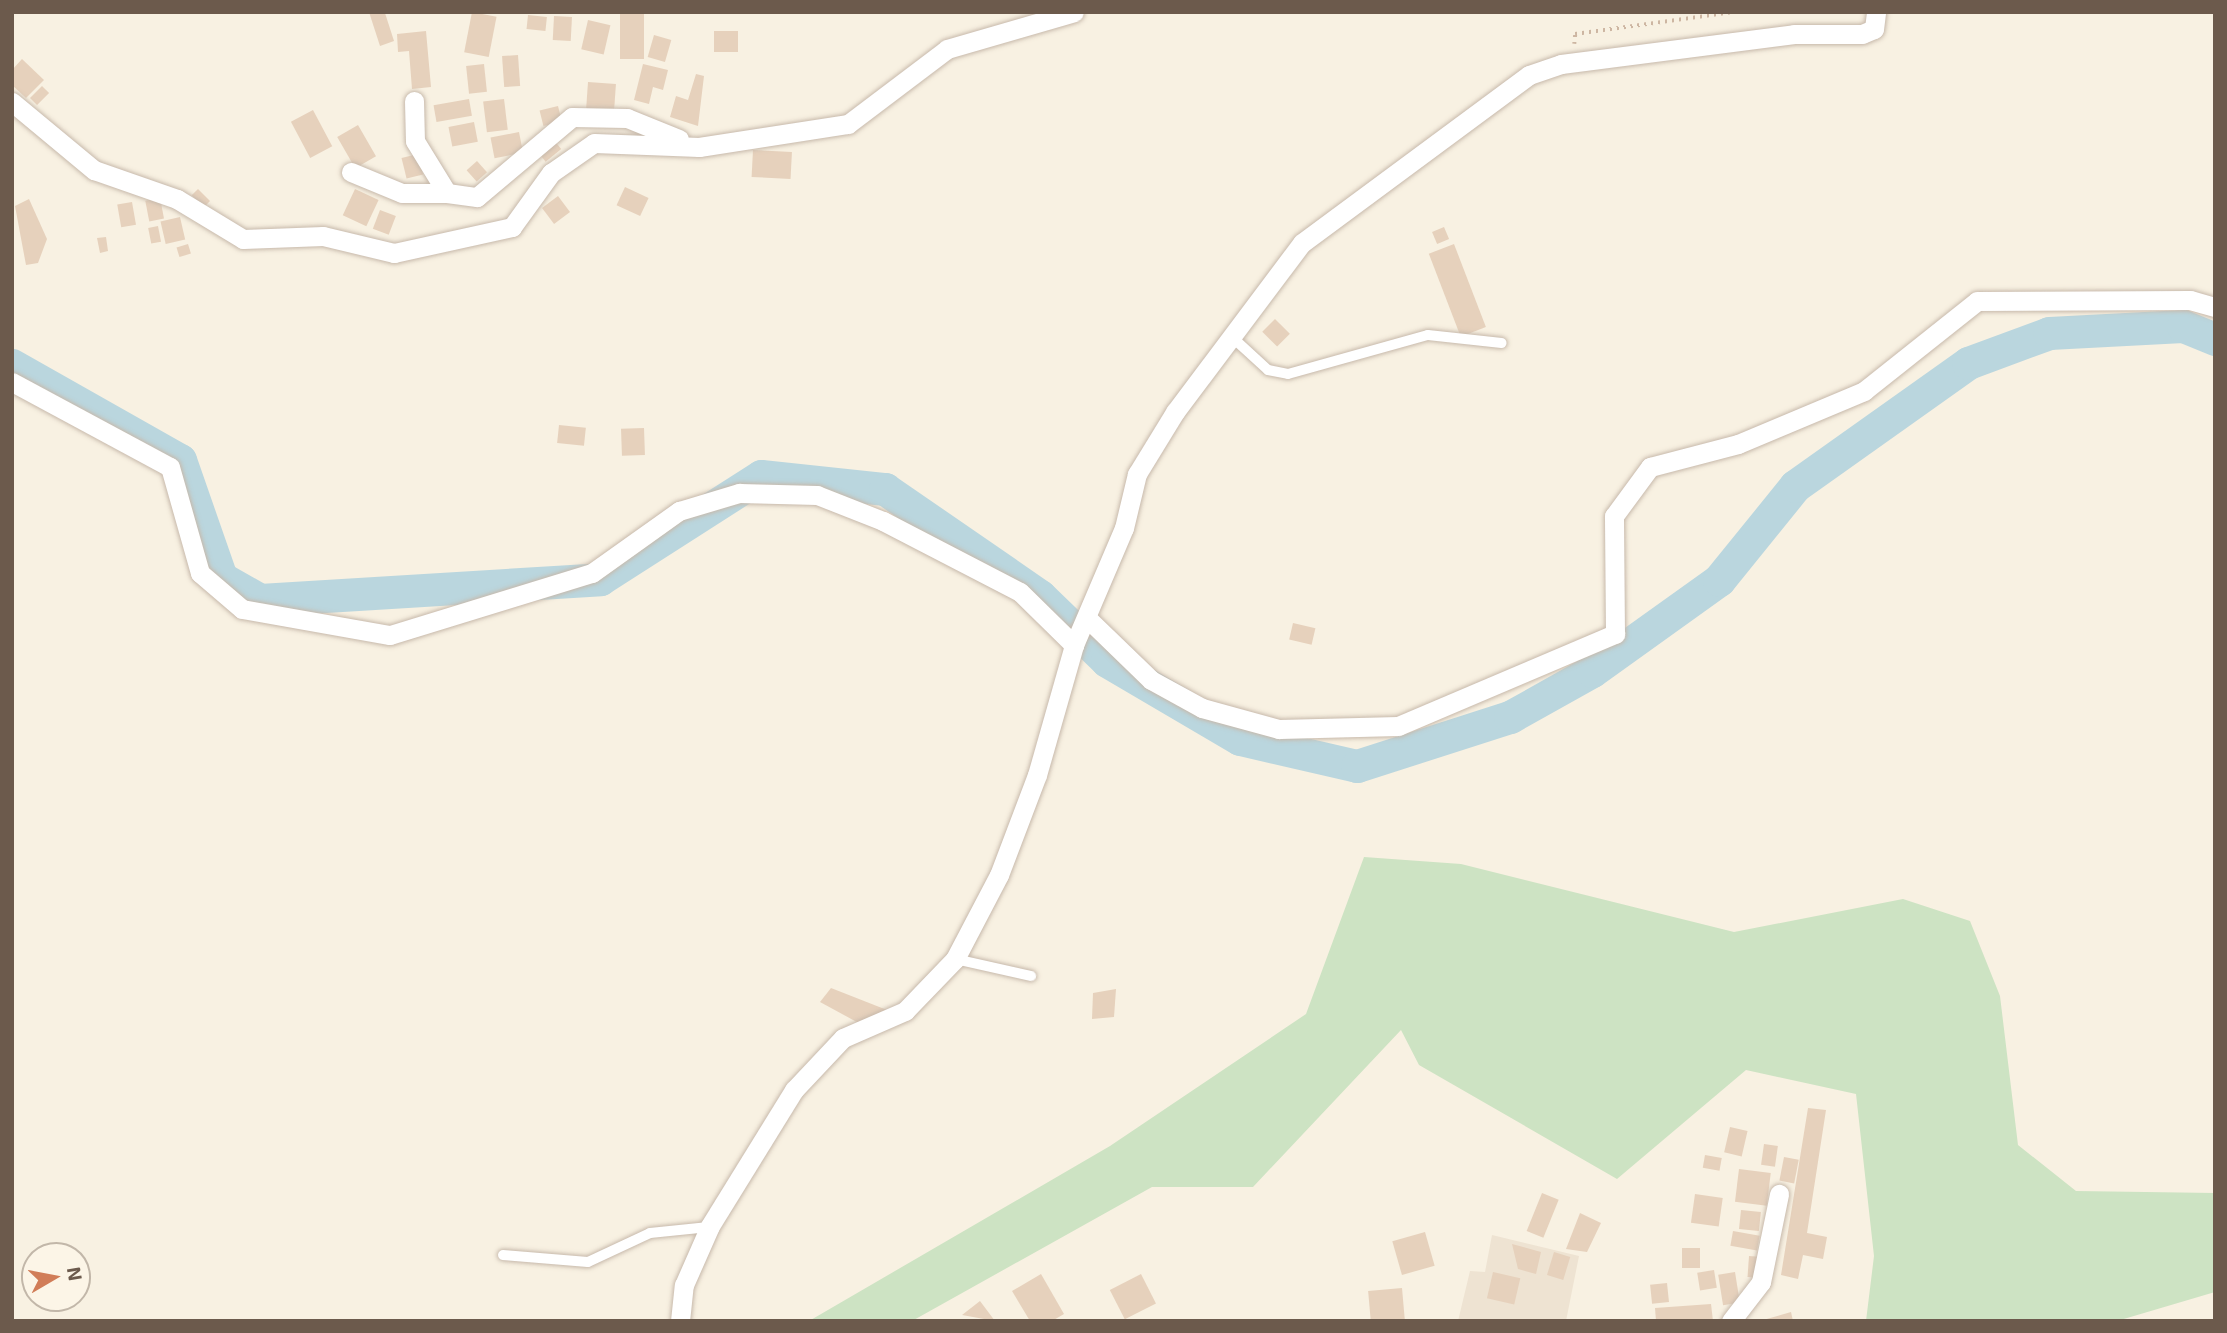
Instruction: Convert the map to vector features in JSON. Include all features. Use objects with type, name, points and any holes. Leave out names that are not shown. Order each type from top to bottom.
[{"type":"street","points":[[12,102],[94,170],[177,199],[243,239],[323,236],[394,253],[512,227],[551,173],[594,143],[699,147],[848,124],[947,49],[1073,12]]},
{"type":"street","points":[[680,1321],[684,1285],[710,1226],[821,1059],[842,1038],[905,1011],[955,959],[1018,825],[1055,722],[1081,632],[1124,528],[1138,474],[1232,337],[1302,243],[1529,75],[1562,64],[1781,36],[1862,34],[1874,29],[1876,12]]},
{"type":"street","points":[[414,101],[415,141],[447,193]]},
{"type":"street","points":[[351,172],[402,193],[447,193],[477,197],[572,117],[627,118],[699,147]]},
{"type":"street","points":[[12,383],[170,467],[200,573],[242,609],[390,635],[592,573],[679,511],[739,494],[817,495],[883,521],[1020,592],[1151,680],[1202,708],[1279,729],[1398,726],[1615,634],[1614,516],[1650,467],[1738,444],[1864,391],[1977,301],[2190,300],[2215,307]]},
{"type":"street","points":[[1731,1321],[1761,1283],[1779,1194]]},
{"type":"lane","points":[[1232,337],[1268,370],[1288,374],[1427,335],[1502,342]]},
{"type":"lane","points":[[955,959],[1031,976]]},
{"type":"lane","points":[[503,1255],[588,1262],[650,1233],[710,1226]]},
{"type":"path","points":[[52,12],[67,12]]},
{"type":"path","points":[[1574,50],[1575,34],[1734,12]]},
{"type":"shaded area","points":[[1492,1235],[1579,1256],[1566,1321],[1458,1321],[1470,1271],[1485,1272]]},
{"type":"green space","points":[[1364,857],[1461,864],[1734,932],[1903,899],[1970,921],[2000,996],[2018,1145],[2076,1191],[2215,1193],[2215,1292],[2117,1321],[1866,1321],[1874,1256],[1856,1094],[1746,1070],[1617,1179],[1419,1065],[1401,1030],[1253,1187],[1152,1187],[912,1321],[809,1321],[1110,1146],[1306,1014]]},
{"type":"building","points":[[369,12],[385,13],[394,41],[380,46]]},
{"type":"building","points":[[472,12],[497,17],[489,57],[464,52]]},
{"type":"building","points":[[620,12],[644,12],[644,59],[620,59]]},
{"type":"building","points":[[528,15],[547,17],[545,31],[527,29]]},
{"type":"building","points":[[554,16],[572,17],[571,41],[553,40]]},
{"type":"building","points":[[588,20],[610,25],[604,54],[581,49]]},
{"type":"building","points":[[426,31],[431,87],[412,89],[409,51],[398,52],[397,34]]},
{"type":"building","points":[[714,31],[738,31],[738,52],[714,52]]},
{"type":"building","points":[[654,35],[671,40],[665,62],[648,57]]},
{"type":"building","points":[[518,55],[520,86],[504,87],[502,56]]},
{"type":"building","points":[[22,59],[44,80],[26,98],[12,85],[12,70]]},
{"type":"building","points":[[484,64],[487,92],[469,94],[466,66]]},
{"type":"building","points":[[643,64],[668,70],[663,90],[653,87],[649,104],[634,100]]},
{"type":"building","points":[[696,74],[704,76],[698,126],[670,117],[676,96],[688,100]]},
{"type":"building","points":[[588,82],[616,84],[614,114],[586,112]]},
{"type":"building","points":[[42,86],[49,93],[37,105],[30,98]]},
{"type":"building","points":[[469,99],[472,116],[436,122],[434,105]]},
{"type":"building","points":[[504,99],[508,130],[487,132],[483,102]]},
{"type":"building","points":[[558,106],[562,122],[543,126],[540,111]]},
{"type":"building","points":[[313,110],[332,146],[310,158],[291,122]]},
{"type":"building","points":[[474,122],[478,142],[452,147],[448,127]]},
{"type":"building","points":[[358,125],[376,156],[355,168],[337,137]]},
{"type":"building","points":[[519,132],[523,153],[495,158],[491,138]]},
{"type":"building","points":[[553,139],[561,149],[546,162],[537,152]]},
{"type":"building","points":[[753,150],[792,152],[791,179],[752,177]]},
{"type":"building","points":[[418,154],[423,174],[407,178],[402,158]]},
{"type":"building","points":[[477,161],[487,172],[477,182],[467,170]]},
{"type":"building","points":[[625,187],[649,198],[640,216],[617,205]]},
{"type":"building","points":[[198,189],[210,201],[204,207],[192,195]]},
{"type":"building","points":[[355,189],[379,200],[366,226],[343,215]]},
{"type":"building","points":[[558,196],[570,212],[554,224],[542,208]]},
{"type":"building","points":[[160,198],[164,219],[149,221],[145,201]]},
{"type":"building","points":[[29,199],[47,239],[38,263],[26,265],[15,206]]},
{"type":"building","points":[[132,202],[136,225],[121,227],[117,205]]},
{"type":"building","points":[[380,210],[396,216],[389,235],[373,229]]},
{"type":"building","points":[[180,217],[185,239],[166,244],[161,221]]},
{"type":"building","points":[[158,226],[161,242],[151,244],[148,228]]},
{"type":"building","points":[[1444,227],[1449,239],[1437,244],[1432,232]]},
{"type":"building","points":[[106,237],[108,251],[100,253],[97,238]]},
{"type":"building","points":[[188,244],[191,254],[179,257],[177,248]]},
{"type":"building","points":[[1454,244],[1486,327],[1461,337],[1429,254]]},
{"type":"building","points":[[1275,319],[1290,334],[1277,347],[1262,332]]},
{"type":"building","points":[[559,425],[586,428],[584,446],[557,443]]},
{"type":"building","points":[[644,428],[645,455],[622,456],[621,429]]},
{"type":"building","points":[[1293,623],[1315,628],[1312,645],[1289,640]]},
{"type":"building","points":[[831,988],[887,1010],[866,1027],[820,1002]]},
{"type":"building","points":[[1116,989],[1114,1017],[1092,1019],[1093,993]]},
{"type":"building","points":[[1808,1108],[1826,1110],[1807,1233],[1827,1237],[1823,1259],[1803,1255],[1798,1279],[1781,1275]]},
{"type":"building","points":[[1730,1127],[1748,1131],[1742,1156],[1724,1152]]},
{"type":"building","points":[[1764,1144],[1778,1146],[1775,1167],[1761,1165]]},
{"type":"building","points":[[1705,1155],[1722,1158],[1719,1171],[1703,1168]]},
{"type":"building","points":[[1784,1157],[1799,1160],[1794,1183],[1779,1181]]},
{"type":"building","points":[[1739,1169],[1771,1173],[1767,1206],[1735,1202]]},
{"type":"building","points":[[1542,1193],[1559,1200],[1543,1238],[1527,1231]]},
{"type":"building","points":[[1695,1194],[1723,1198],[1719,1227],[1691,1223]]},
{"type":"building","points":[[1741,1210],[1761,1212],[1759,1231],[1739,1229]]},
{"type":"building","points":[[1580,1213],[1601,1223],[1587,1252],[1566,1249]]},
{"type":"building","points":[[1733,1231],[1760,1236],[1757,1250],[1730,1246]]},
{"type":"building","points":[[1425,1232],[1435,1266],[1402,1275],[1392,1241]]},
{"type":"building","points":[[1512,1244],[1541,1252],[1536,1274],[1518,1269]]},
{"type":"building","points":[[1682,1248],[1700,1248],[1700,1268],[1682,1268]]},
{"type":"building","points":[[1554,1252],[1570,1257],[1563,1280],[1547,1275]]},
{"type":"building","points":[[1749,1256],[1762,1257],[1761,1278],[1748,1277]]},
{"type":"building","points":[[1714,1270],[1717,1288],[1700,1290],[1697,1273]]},
{"type":"building","points":[[1493,1272],[1520,1278],[1514,1305],[1487,1298]]},
{"type":"building","points":[[1735,1272],[1740,1303],[1723,1305],[1718,1275]]},
{"type":"building","points":[[1041,1274],[1064,1314],[1052,1321],[1030,1321],[1012,1291]]},
{"type":"building","points":[[1141,1274],[1156,1303],[1125,1319],[1110,1290]]},
{"type":"building","points":[[1667,1283],[1669,1302],[1652,1304],[1650,1285]]},
{"type":"building","points":[[1402,1288],[1405,1321],[1371,1321],[1368,1291]]},
{"type":"building","points":[[980,1301],[995,1321],[962,1315]]},
{"type":"building","points":[[1711,1304],[1713,1321],[1656,1321],[1655,1308]]},
{"type":"building","points":[[1791,1312],[1793,1321],[1763,1321],[1763,1320]]},
{"type":"waterway","points":[[12,365],[180,460],[221,578],[260,600],[600,579],[761,476],[885,489],[1040,596],[1107,661],[1240,739],[1357,766],[1510,717],[1592,671],[1719,580],[1795,486],[1968,363],[2049,333],[2183,326],[2215,339]]}]
